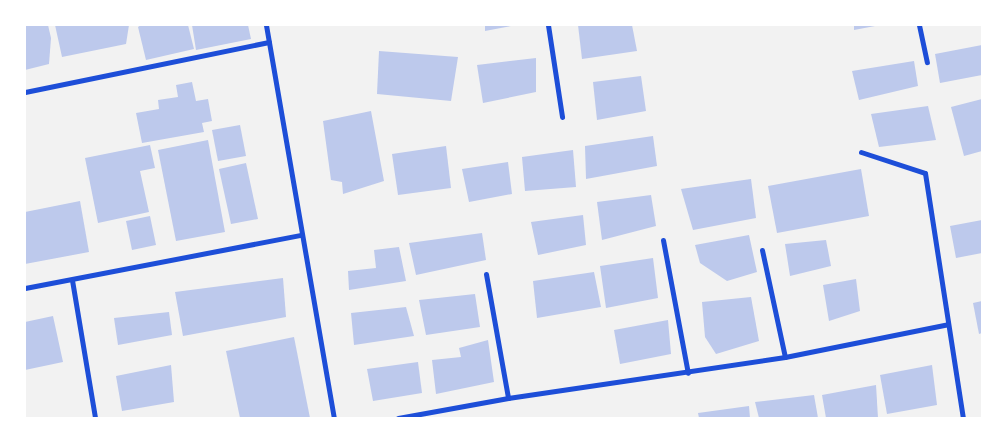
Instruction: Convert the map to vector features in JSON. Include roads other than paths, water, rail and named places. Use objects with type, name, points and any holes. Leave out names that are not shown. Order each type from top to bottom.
[{"type":"street","points":[[266,25],[334,418]]},
{"type":"street","points":[[548,25],[562,117]]},
{"type":"street","points":[[919,25],[927,62]]},
{"type":"street","points":[[25,92],[269,42]]},
{"type":"street","points":[[862,152],[926,173],[963,418]]},
{"type":"street","points":[[25,288],[301,235]]},
{"type":"street","points":[[663,240],[688,372]]},
{"type":"street","points":[[762,250],[785,357]]},
{"type":"street","points":[[486,274],[508,398]]},
{"type":"street","points":[[72,280],[95,418]]},
{"type":"street","points":[[398,418],[508,398],[785,357],[948,324]]}]
